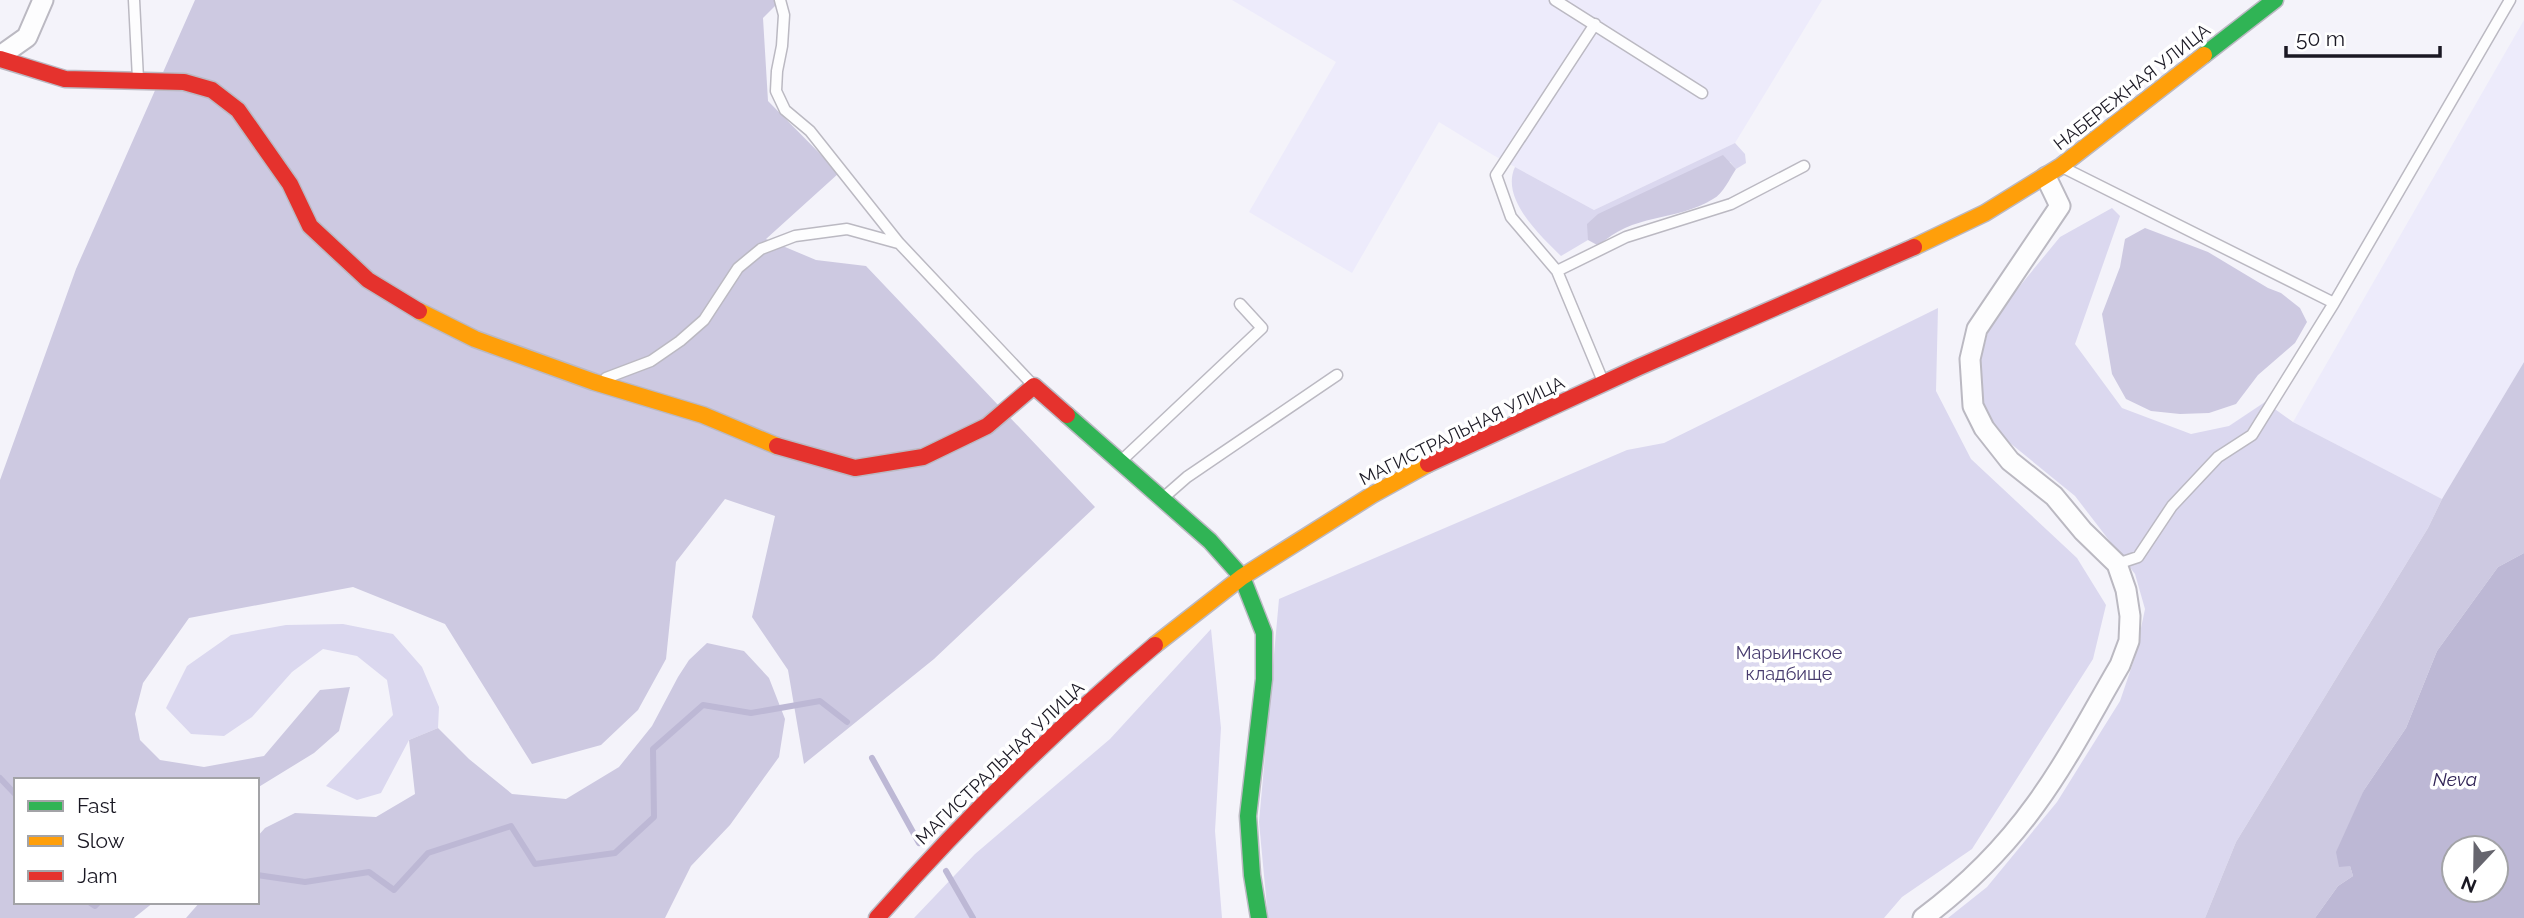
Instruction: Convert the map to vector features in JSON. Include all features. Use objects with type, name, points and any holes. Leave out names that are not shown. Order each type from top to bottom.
[{"type":"street","points":[[0,58],[27,37],[43,0]]},
{"type":"street","name":"НАБЕРЕЖНАЯ УЛИЦА","points":[[2054,172],[2275,0]]},
{"type":"street","points":[[0,58],[65,79],[184,82],[212,90],[238,110],[290,184],[310,226],[368,280],[404,303],[475,339],[594,382],[703,415],[788,451],[855,468],[923,457],[987,426],[1034,386],[1210,541],[1242,577],[1264,633],[1264,679],[1248,816],[1252,875],[1259,918]]},
{"type":"street","points":[[1923,918],[1948,899],[1997,852],[2036,804],[2120,665],[2129,641],[2130,616],[2126,590],[2117,565],[2083,531],[2054,496],[2010,461],[1984,428],[1973,406],[1970,359],[1977,330],[2060,206],[2054,172]]},
{"type":"street","name":"МАГИСТРАЛЬНАЯ УЛИЦА","points":[[877,918],[987,799],[1119,675],[1182,622],[1242,577],[1393,483],[1604,383],[1929,241],[2054,172]]},
{"type":"lane","points":[[134,0],[138,80]]},
{"type":"lane","points":[[780,0],[784,15],[776,91],[785,110],[810,131],[899,243],[1034,386]]},
{"type":"lane","points":[[1555,0],[1702,93]]},
{"type":"lane","points":[[2117,565],[2138,557],[2172,506],[2218,457],[2252,435],[2334,303],[2510,0]]},
{"type":"lane","points":[[1595,24],[1496,174],[1511,217],[1557,271],[1604,383]]},
{"type":"lane","points":[[1557,271],[1626,237],[1731,204],[1804,166]]},
{"type":"lane","points":[[2054,172],[2334,303]]},
{"type":"lane","points":[[594,382],[651,361],[680,341],[704,320],[738,268],[761,249],[795,236],[847,229],[899,243]]},
{"type":"lane","points":[[1120,462],[1262,328],[1240,304]]},
{"type":"lane","points":[[1162,499],[1187,477],[1337,374]]},
{"type":"shaded area","points":[[195,0],[781,0],[763,18],[768,101],[839,173],[766,239],[816,260],[866,266],[1095,507],[934,659],[804,764],[788,670],[752,617],[775,516],[725,499],[676,562],[666,659],[638,710],[601,745],[532,764],[445,624],[353,587],[189,618],[143,683],[135,714],[140,740],[160,760],[204,767],[264,756],[320,690],[350,687],[339,731],[314,753],[259,787],[259,778],[14,778],[14,904],[152,904],[134,918],[0,918],[0,480],[76,269]]},
{"type":"shaded area","points":[[1232,0],[1822,0],[1735,143],[1594,210],[1439,122],[1352,273],[1249,212],[1336,62]]},
{"type":"shaded area","points":[[2524,20],[2524,362],[2442,499],[2293,422]]},
{"type":"shaded area","points":[[1723,155],[1736,169],[1717,197],[1699,206],[1625,228],[1599,246],[1588,240],[1587,224],[1598,214]]},
{"type":"shaded area","points":[[2145,228],[2208,252],[2281,293],[2300,308],[2307,322],[2295,343],[2258,375],[2236,404],[2209,413],[2151,411],[2126,399],[2112,374],[2102,314],[2120,267],[2125,239]]},
{"type":"shaded area","points":[[2524,362],[2524,553],[2498,567],[2437,651],[2406,728],[2364,790],[2350,866],[2353,876],[2338,886],[2315,918],[2205,918],[2236,842],[2428,528],[2442,499]]},
{"type":"shaded area","points":[[707,643],[744,651],[769,678],[785,719],[779,757],[730,825],[691,866],[665,918],[186,918],[198,904],[259,904],[259,835],[265,828],[295,813],[376,817],[415,794],[409,740],[438,728],[469,759],[512,794],[566,799],[619,767],[652,726],[689,660]]},
{"type":"green space","points":[[1735,143],[1745,154],[1746,163],[1736,169],[1730,162],[1588,224],[1588,240],[1561,256],[1525,216],[1513,192],[1515,167],[1594,210]]},
{"type":"green space","points":[[2112,208],[2120,216],[2075,344],[2122,408],[2191,434],[2229,426],[2265,402],[2293,422],[2442,499],[2428,528],[2236,842],[2205,918],[1948,918],[1987,887],[2057,802],[2120,701],[2135,657],[2145,609],[2135,574],[2075,496],[1999,434],[1974,384],[1991,321],[2060,237]]},
{"type":"green space","name":"Марьинское кладбище","points":[[1938,308],[1936,391],[1971,459],[2077,558],[2106,605],[2093,659],[1972,849],[1902,897],[1884,918],[1268,918],[1259,822],[1279,599],[1627,450],[1664,443]]},
{"type":"green space","points":[[343,624],[393,634],[422,667],[439,707],[438,728],[409,740],[381,793],[357,800],[326,786],[393,715],[387,680],[357,656],[323,649],[292,672],[252,717],[224,736],[191,734],[166,708],[187,666],[231,635],[286,625]]},
{"type":"green space","points":[[1211,629],[1221,728],[1215,831],[1222,918],[914,918],[975,854],[1110,739]]},
{"type":"water","name":"Neva","points":[[2524,553],[2524,918],[2315,918],[2338,886],[2353,876],[2350,866],[2339,867],[2336,852],[2364,790],[2406,728],[2437,651],[2498,567]]},
{"type":"waterway","points":[[259,875],[305,882],[369,872],[394,890],[428,853],[511,826],[535,864],[615,853],[654,817],[653,749],[703,705],[751,713],[820,701],[847,722]]},
{"type":"waterway","points":[[872,758],[919,843]]},
{"type":"waterway","points":[[0,778],[14,793]]},
{"type":"waterway","points":[[946,871],[973,918]]},
{"type":"waterway","points":[[92,904],[97,904]]},
{"type":"traffic: fast","points":[[2204,55],[2275,0]]},
{"type":"traffic: fast","points":[[1067,415],[1210,541],[1242,577],[1264,633],[1264,679],[1248,816],[1252,875],[1259,918]]},
{"type":"traffic: slow","points":[[1914,247],[1985,213],[2061,166],[2204,55]]},
{"type":"traffic: slow","points":[[419,311],[475,339],[594,382],[703,415],[777,446]]},
{"type":"traffic: slow","points":[[1155,645],[1242,577],[1372,495],[1428,464]]},
{"type":"traffic: jam","points":[[0,59],[65,79],[184,82],[212,90],[238,110],[290,184],[310,226],[368,280],[419,311]]},
{"type":"traffic: jam","points":[[1428,464],[1639,367],[1914,247]]},
{"type":"traffic: jam","points":[[777,446],[855,468],[923,457],[987,426],[1034,386],[1067,415]]},
{"type":"traffic: jam","points":[[877,918],[1011,776],[1155,645]]}]
